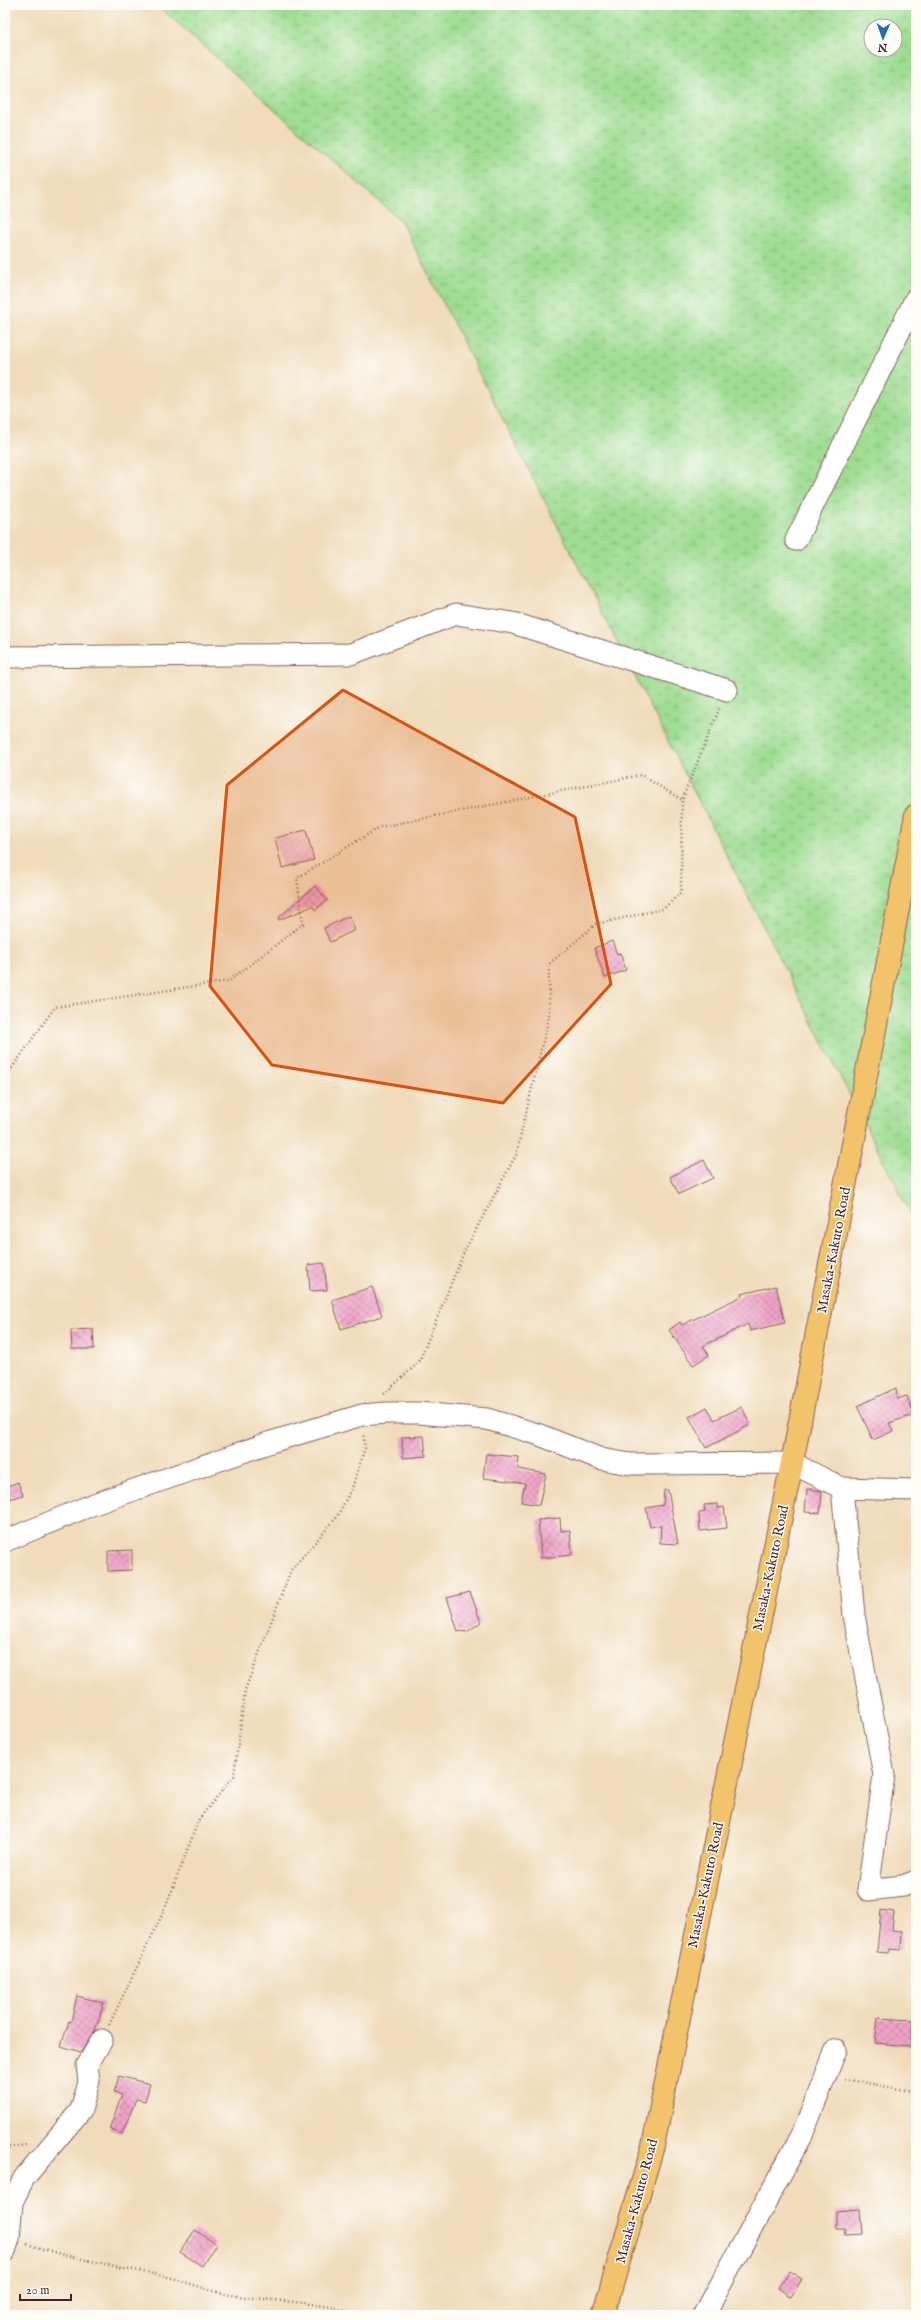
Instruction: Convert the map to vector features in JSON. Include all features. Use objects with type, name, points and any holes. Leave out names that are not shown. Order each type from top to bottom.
[{"type":"highway","name":"Masaka-Kakuto Road","points":[[603,2315],[652,2146],[792,1463],[916,815]]},
{"type":"street","points":[[796,540],[916,298]]},
{"type":"street","points":[[5,657],[351,654],[456,614],[513,623],[727,690]]},
{"type":"street","points":[[5,1541],[94,1504],[271,1442],[362,1414],[418,1412],[487,1419],[562,1443],[601,1459],[630,1464],[792,1463],[842,1488],[916,1490]]},
{"type":"street","points":[[842,1488],[854,1615],[884,1775],[868,1890],[903,1886],[916,1881]]},
{"type":"street","points":[[7,2245],[12,2202],[24,2178],[81,2110],[88,2081],[86,2066],[102,2040]]},
{"type":"street","points":[[704,2315],[802,2135],[827,2076],[836,2050]]},
{"type":"path","points":[[102,2040],[164,1912],[199,1819],[234,1776],[246,1690],[290,1570],[337,1517],[352,1488],[365,1448],[362,1414],[420,1362],[464,1252],[516,1155],[549,1016],[549,964],[596,924],[663,909],[681,892],[682,800],[727,690]]},
{"type":"path","points":[[5,1078],[55,1007],[229,981],[303,924],[296,878],[380,827],[641,775],[682,800]]},
{"type":"path","points":[[827,2076],[916,2092]]},
{"type":"path","points":[[7,2245],[175,2279],[225,2294],[330,2308],[349,2312],[354,2315]]},
{"type":"highlighted area","points":[[343,690],[575,817],[611,984],[503,1103],[272,1065],[210,986],[227,785]]},
{"type":"green space","points":[[157,5],[916,5],[916,1224],[401,221]]},
{"type":"building","points":[[306,830],[314,860],[282,868],[275,838]]},
{"type":"building","points":[[315,886],[327,900],[315,910],[313,906],[279,920],[278,918]]},
{"type":"building","points":[[349,916],[355,930],[330,942],[324,928]]},
{"type":"building","points":[[612,941],[617,954],[620,953],[626,970],[605,978],[594,948]]},
{"type":"building","points":[[704,1160],[713,1178],[679,1194],[670,1177]]},
{"type":"building","points":[[324,1263],[327,1290],[310,1291],[308,1265]]},
{"type":"building","points":[[776,1286],[785,1323],[750,1331],[748,1324],[703,1346],[709,1355],[693,1365],[669,1330],[680,1322],[682,1325],[742,1296],[741,1294]]},
{"type":"building","points":[[372,1287],[382,1316],[341,1329],[332,1300]]},
{"type":"building","points":[[93,1329],[94,1349],[72,1349],[71,1330]]},
{"type":"building","points":[[896,1388],[897,1399],[907,1396],[914,1415],[889,1423],[893,1431],[873,1440],[857,1406]]},
{"type":"building","points":[[707,1407],[714,1420],[742,1407],[750,1425],[706,1448],[689,1417]]},
{"type":"building","points":[[424,1436],[426,1456],[403,1458],[402,1437]]},
{"type":"building","points":[[486,1454],[519,1457],[518,1469],[546,1474],[539,1505],[521,1502],[525,1483],[483,1478]]},
{"type":"building","points":[[18,1482],[23,1495],[10,1499],[5,1487]]},
{"type":"building","points":[[807,1489],[822,1491],[820,1513],[805,1512]]},
{"type":"building","points":[[664,1490],[668,1490],[678,1544],[660,1543],[661,1525],[650,1527],[646,1508],[663,1505]]},
{"type":"building","points":[[718,1504],[718,1508],[724,1507],[727,1528],[700,1531],[699,1513],[705,1512],[704,1505]]},
{"type":"building","points":[[560,1518],[561,1531],[570,1530],[572,1555],[541,1558],[538,1520]]},
{"type":"building","points":[[132,1550],[132,1570],[108,1571],[108,1551]]},
{"type":"building","points":[[470,1592],[481,1622],[467,1632],[458,1631],[447,1598]]},
{"type":"building","points":[[881,1910],[894,1912],[892,1930],[902,1931],[901,1950],[889,1949],[888,1953],[877,1952]]},
{"type":"building","points":[[77,1996],[104,2003],[95,2030],[81,2052],[61,2046],[69,2021],[71,2022]]},
{"type":"building","points":[[878,2018],[913,2020],[910,2046],[875,2043]]},
{"type":"building","points":[[119,2076],[150,2084],[145,2101],[136,2099],[122,2134],[109,2129],[122,2095],[114,2092]]},
{"type":"building","points":[[860,2209],[862,2234],[845,2235],[844,2229],[836,2229],[836,2211]]},
{"type":"building","points":[[195,2230],[216,2244],[202,2266],[180,2252]]},
{"type":"building","points":[[789,2271],[802,2279],[791,2297],[778,2288]]}]
